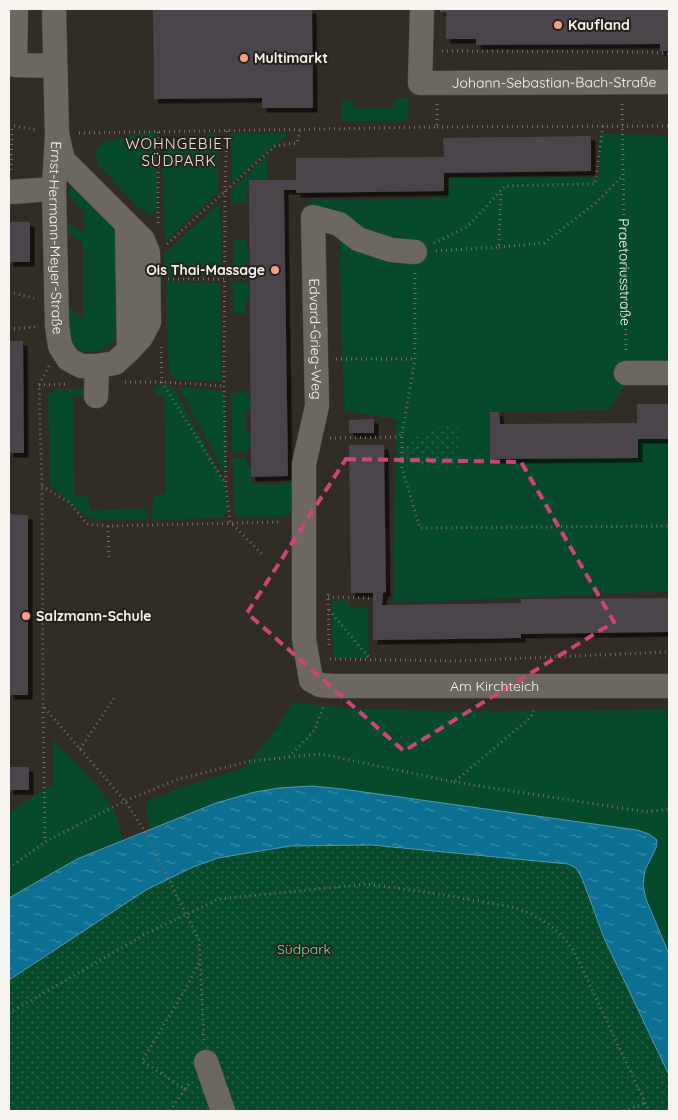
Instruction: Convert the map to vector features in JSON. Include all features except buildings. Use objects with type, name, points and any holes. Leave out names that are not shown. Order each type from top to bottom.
[{"type":"street","points":[[16,9],[15,65],[55,66]]},
{"type":"street","name":"Ernst-Hermann-Meyer-Straße","points":[[54,9],[56,134],[54,189],[58,336],[68,359],[81,366],[96,382],[141,337],[149,322],[148,253],[143,240],[63,160],[56,134]]},
{"type":"street","points":[[422,9],[421,51],[428,83]]},
{"type":"street","name":"Johann-Sebastian-Bach-Straße","points":[[428,83],[669,82]]},
{"type":"street","points":[[9,192],[54,189]]},
{"type":"street","name":"Edvard-Grieg-Weg","points":[[322,696],[311,680],[304,639],[304,464],[317,406],[313,217],[339,224],[358,239],[392,250],[415,252]]},
{"type":"street","points":[[127,226],[129,350]]},
{"type":"street","points":[[626,373],[669,373]]},
{"type":"street","name":"Am Kirchteich","points":[[322,696],[669,686]]},
{"type":"street","points":[[206,1062],[223,1111]]},
{"type":"path","points":[[421,51],[652,52],[669,54]]},
{"type":"path","name":"Johann-Sebastian-Bach-Straße","points":[[428,83],[437,128]]},
{"type":"path","points":[[9,192],[10,125],[56,134],[669,126]]},
{"type":"path","points":[[415,252],[468,227],[505,186],[596,184],[603,126]]},
{"type":"path","name":"Praetoriusstraße","points":[[622,126],[626,373]]},
{"type":"path","points":[[165,246],[275,146],[297,143],[300,130]]},
{"type":"path","points":[[227,131],[224,386],[226,484],[230,522],[264,556]]},
{"type":"path","points":[[415,252],[544,243],[597,202],[623,175]]},
{"type":"path","points":[[499,247],[501,190]]},
{"type":"path","points":[[415,252],[415,359],[402,434],[402,468],[420,528],[669,526]]},
{"type":"path","points":[[148,280],[225,279]]},
{"type":"path","points":[[9,328],[58,336],[39,385],[42,486],[45,842]]},
{"type":"path","points":[[316,359],[415,359]]},
{"type":"path","points":[[39,385],[96,382],[162,382],[224,386]]},
{"type":"path","points":[[162,382],[226,484]]},
{"type":"path","points":[[310,438],[396,437],[402,434]]},
{"type":"path","points":[[42,486],[70,503],[87,524],[108,526],[230,522],[305,522]]},
{"type":"path","points":[[108,526],[109,558]]},
{"type":"path","points":[[328,587],[329,659],[457,661],[669,652]]},
{"type":"path","points":[[328,597],[373,598]]},
{"type":"path","points":[[329,610],[371,660]]},
{"type":"path","points":[[288,757],[314,732],[322,696]]},
{"type":"path","points":[[80,749],[114,698]]},
{"type":"path","points":[[43,706],[125,801],[144,830],[199,940],[202,1023],[206,1062]]},
{"type":"path","points":[[454,782],[531,717]]},
{"type":"path","points":[[9,868],[45,842],[125,801],[179,779],[250,761],[320,754],[454,782],[648,812],[669,809]]},
{"type":"path","points":[[9,1013],[149,932],[219,899],[367,884],[432,892],[512,907],[531,914],[550,925],[563,937],[574,951],[649,1111]]},
{"type":"path","points":[[170,1111],[185,1089],[142,1060],[185,990],[200,960]]},
{"type":"path","points":[[624,1111],[645,1103]]},
{"type":"highlighted area","points":[[346,459],[521,462],[614,622],[404,751],[247,613]]},
{"type":"green space","points":[[409,98],[408,121],[342,121],[342,100],[353,100],[353,108],[393,107],[394,99]]},
{"type":"green space","points":[[146,132],[155,134],[158,205],[154,214],[150,215],[139,208],[98,165],[95,152],[102,143]]},
{"type":"green space","points":[[231,133],[290,134],[270,148],[232,183]]},
{"type":"green space","points":[[218,134],[218,192],[165,242],[162,139]]},
{"type":"green space","points":[[599,134],[669,135],[669,365],[638,365],[609,410],[490,412],[490,459],[637,458],[638,439],[669,439],[669,591],[393,603],[396,419],[344,411],[339,224],[306,200],[448,198],[449,178],[600,177]]},
{"type":"green space","points":[[267,156],[267,180],[246,190],[246,203],[231,203],[231,191]]},
{"type":"green space","points":[[76,188],[114,228],[118,241],[118,333],[107,347],[96,352],[84,351],[69,339],[68,306],[83,318],[83,243],[67,232],[67,223],[83,232],[84,212],[67,194],[69,189]]},
{"type":"green space","points":[[220,203],[222,276],[164,277],[164,254]]},
{"type":"green space","points":[[233,240],[245,240],[249,260],[246,262],[246,276],[233,277]]},
{"type":"green space","points":[[232,281],[246,282],[249,286],[250,298],[245,299],[246,314],[234,313]]},
{"type":"green space","points":[[166,282],[220,283],[221,381],[177,380],[169,372]]},
{"type":"green space","points":[[155,386],[170,386],[174,388],[224,481],[228,509],[223,518],[152,520],[153,495],[166,494],[164,395],[155,395]]},
{"type":"green space","points":[[179,387],[222,391],[225,397],[226,476]]},
{"type":"green space","points":[[55,389],[88,389],[91,396],[73,396],[74,495],[88,495],[90,511],[145,508],[149,520],[98,520],[87,517],[50,485],[48,395]]},
{"type":"green space","points":[[247,392],[251,410],[245,410],[246,431],[251,436],[251,447],[247,447],[248,453],[232,451],[231,393]]},
{"type":"green space","points":[[457,422],[459,468],[405,467],[407,438]]},
{"type":"green space","points":[[246,457],[247,467],[251,468],[251,483],[274,485],[293,482],[292,511],[283,517],[239,517],[233,513],[233,458]]},
{"type":"green space","points":[[331,601],[350,601],[350,607],[368,607],[369,656],[366,658],[335,658],[333,652]]},
{"type":"green space","points":[[293,702],[354,709],[440,711],[669,710],[669,954],[651,912],[644,889],[645,869],[656,848],[342,789],[284,788],[255,792],[216,803],[155,829],[148,826],[146,802],[185,786],[242,769],[269,739]]},
{"type":"green space","points":[[53,739],[86,773],[106,798],[120,826],[122,841],[77,860],[9,898],[9,812],[53,784]]},
{"type":"green space","name":"Südpark","points":[[312,786],[637,830],[649,834],[657,840],[656,848],[645,870],[643,885],[646,899],[669,953],[669,1111],[9,1111],[9,898],[77,860],[216,803],[255,792]]},
{"type":"water","points":[[312,786],[637,830],[649,834],[657,840],[656,848],[645,870],[643,885],[646,899],[669,954],[669,1075],[604,938],[582,878],[576,868],[568,864],[372,845],[290,846],[218,858],[193,867],[146,890],[9,980],[9,898],[77,859],[216,803],[255,792]]},
{"type":"place","name":"Kaufland","points":[[558,25]]},
{"type":"place","name":"Multimarkt","points":[[244,58]]},
{"type":"place","name":"Ois Thai-Massage","points":[[275,270]]},
{"type":"place","name":"Salzmann-Schule","points":[[26,616]]},
{"type":"district","name":"WOHNGEBIET SÜDPARK","points":[[179,152]]}]
